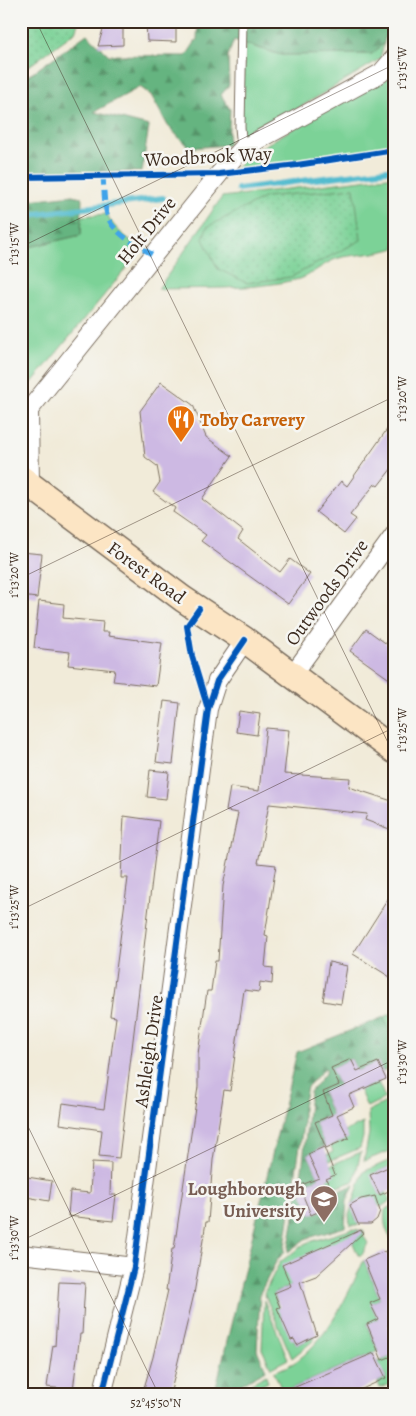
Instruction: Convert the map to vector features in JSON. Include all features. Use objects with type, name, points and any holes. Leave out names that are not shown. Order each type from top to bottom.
[{"type":"street","name":"Holt Drive","points":[[26,481],[25,411],[218,174],[242,149],[381,73],[395,57]]},
{"type":"street","name":"Forest Road","points":[[26,481],[182,599],[293,674],[395,751]]},
{"type":"street","name":"Outwoods Drive","points":[[293,674],[395,534]]},
{"type":"street","name":"Ashleigh Drive","points":[[102,1395],[134,1267],[208,709],[217,681],[245,640]]},
{"type":"street","points":[[21,1254],[134,1267]]},
{"type":"lane","points":[[242,21],[240,128],[242,149]]},
{"type":"green space","points":[[21,21],[79,21],[75,32],[21,72]]},
{"type":"green space","points":[[198,21],[389,21],[384,43],[372,54],[281,55],[234,40],[228,56],[229,85],[221,95],[230,109],[228,145],[189,148],[168,126],[151,95],[140,87],[94,112],[149,126],[142,172],[21,172],[21,81],[87,34],[109,55],[186,56],[197,39]]},
{"type":"green space","points":[[384,43],[380,59],[239,144],[245,44],[281,55],[371,54]]},
{"type":"green space","points":[[395,67],[395,146],[235,172],[244,158]]},
{"type":"green space","points":[[395,176],[395,248],[382,252],[336,259],[307,276],[278,283],[227,288],[158,289],[222,197]]},
{"type":"green space","points":[[354,188],[361,240],[291,277],[247,283],[218,269],[203,239],[207,227],[266,197]]},
{"type":"green space","points":[[73,195],[82,198],[81,235],[21,249],[21,201]]},
{"type":"green space","points":[[107,214],[118,230],[143,248],[21,396],[21,249],[81,235],[82,216]]},
{"type":"green space","points":[[395,1012],[395,1044],[384,1017]]},
{"type":"green space","points":[[384,1017],[395,1044],[395,1066],[382,1072],[378,1062],[357,1071],[351,1059],[332,1068],[339,1085],[323,1093],[332,1115],[315,1122],[326,1146],[308,1154],[319,1178],[299,1186],[310,1092],[327,1071],[325,1068],[307,1087],[284,1253],[277,1260],[260,1293],[257,1350],[266,1370],[243,1383],[235,1395],[214,1395],[297,1052]]},
{"type":"green space","points":[[355,1080],[366,1088],[378,1082],[385,1098],[367,1107]]},
{"type":"green space","points":[[388,1101],[395,1105],[395,1149],[364,1161],[369,1133],[368,1111]]},
{"type":"green space","points":[[363,1123],[363,1137],[360,1148],[329,1161],[326,1155],[333,1152],[331,1146],[348,1138],[345,1131]]},
{"type":"green space","points":[[361,1152],[354,1181],[331,1189],[327,1178],[331,1165]]},
{"type":"green space","points":[[395,1158],[395,1164],[371,1175],[380,1195],[386,1192],[391,1200],[381,1207],[374,1201],[353,1209],[359,1225],[350,1225],[349,1215],[363,1172]]},
{"type":"green space","points":[[354,1185],[347,1201],[345,1227],[305,1239],[288,1252],[299,1186],[311,1215],[338,1203],[333,1193]]},
{"type":"green space","points":[[395,1204],[395,1244],[387,1232],[384,1220],[385,1210]]},
{"type":"green space","points":[[353,1229],[364,1231],[364,1237],[368,1243],[362,1255],[358,1255],[350,1236],[291,1286],[274,1293],[281,1317],[297,1345],[314,1337],[314,1340],[292,1358],[264,1293],[280,1262],[306,1243]]},
{"type":"green space","points":[[364,1260],[380,1299],[371,1303],[378,1319],[367,1324],[378,1351],[288,1390],[284,1395],[274,1372],[296,1362],[319,1339],[337,1314]]},
{"type":"green space","points":[[264,1300],[288,1359],[271,1368],[262,1349]]},
{"type":"green space","points":[[395,1355],[395,1377],[393,1383],[380,1388],[378,1382],[386,1378],[378,1362]]},
{"type":"green space","points":[[266,1375],[268,1382],[246,1393],[246,1395],[240,1395],[244,1387]]},
{"type":"building","points":[[146,21],[176,21],[176,42],[147,41]]},
{"type":"building","points":[[104,26],[123,29],[123,45],[98,46]]},
{"type":"building","points":[[161,382],[193,405],[206,437],[232,456],[202,499],[243,531],[238,539],[280,572],[290,559],[310,574],[288,604],[201,541],[206,535],[173,512],[175,508],[153,492],[160,482],[157,466],[145,457],[140,411]]},
{"type":"building","points":[[395,418],[395,464],[378,486],[375,484],[350,515],[356,519],[344,534],[316,512],[341,481],[347,486]]},
{"type":"building","points":[[21,552],[42,554],[37,598],[21,596]]},
{"type":"building","points":[[39,601],[64,604],[63,618],[103,622],[102,632],[109,632],[108,636],[162,643],[156,686],[113,681],[115,670],[68,665],[70,652],[34,648]]},
{"type":"building","points":[[366,629],[395,650],[395,683],[350,651]]},
{"type":"building","points":[[164,701],[180,703],[173,764],[156,762]]},
{"type":"building","points":[[239,711],[260,714],[257,735],[236,732]]},
{"type":"building","points":[[266,728],[289,730],[284,774],[350,778],[349,787],[395,802],[395,831],[365,820],[367,814],[269,804],[258,863],[276,865],[265,935],[268,936],[265,967],[273,968],[272,984],[260,982],[259,992],[244,990],[230,1091],[224,1090],[213,1160],[208,1222],[206,1222],[194,1294],[170,1395],[142,1395],[153,1357],[168,1290],[166,1290],[172,1249],[174,1249],[198,1087],[198,1054],[207,991],[211,991],[215,961],[218,961],[223,886],[238,813],[226,811],[230,787],[259,791]]},
{"type":"building","points":[[150,770],[169,772],[166,799],[147,797]]},
{"type":"building","points":[[124,816],[159,821],[119,1158],[99,1156],[102,1130],[60,1124],[63,1103],[104,1109],[116,1017],[110,1016],[128,878],[121,878]]},
{"type":"building","points":[[395,888],[395,980],[353,954]]},
{"type":"building","points":[[329,962],[347,966],[341,1004],[323,1001]]},
{"type":"building","points":[[351,1059],[357,1071],[378,1062],[386,1079],[349,1095],[354,1107],[337,1115],[349,1138],[326,1148],[315,1122],[332,1115],[323,1092],[339,1085],[331,1068]]},
{"type":"building","points":[[324,1147],[335,1175],[326,1179],[338,1203],[311,1215],[299,1186],[319,1178],[308,1154]]},
{"type":"building","points":[[92,1162],[111,1163],[110,1195],[116,1195],[113,1221],[68,1216],[70,1191],[90,1193]]},
{"type":"building","points":[[395,1164],[395,1188],[380,1195],[370,1175]]},
{"type":"building","points":[[21,1176],[52,1181],[49,1201],[21,1196]]},
{"type":"building","points":[[375,1196],[380,1211],[377,1219],[371,1224],[358,1224],[350,1205],[361,1199]]},
{"type":"building","points":[[361,1230],[363,1233],[316,1276],[300,1282],[317,1335],[297,1345],[294,1339],[291,1340],[277,1308],[280,1307],[274,1293],[291,1286],[282,1265]]},
{"type":"building","points":[[385,1251],[395,1273],[395,1333],[391,1324],[388,1325],[395,1341],[395,1355],[382,1360],[367,1324],[378,1319],[370,1303],[380,1299],[364,1260]]},
{"type":"building","points":[[59,1282],[85,1283],[82,1334],[80,1334],[73,1390],[47,1387],[53,1345],[55,1346]]},
{"type":"building","points":[[374,1353],[386,1378],[349,1395],[277,1395]]},
{"type":"waterway","points":[[238,189],[395,169]]},
{"type":"waterway","points":[[21,216],[163,198]]},
{"type":"marked path","points":[[103,176],[105,206],[110,222],[126,238],[153,255]]},
{"type":"cycle path","name":"Woodbrook Way","points":[[21,177],[219,174],[297,165],[395,150]]},
{"type":"cycle path","points":[[199,609],[187,626],[192,656],[208,709]]},
{"type":"cycle path","points":[[102,1395],[134,1267],[208,709],[217,681],[245,640]]},
{"type":"place","name":"Toby Carvery","points":[[181,443]]},
{"type":"place","name":"Loughborough University","points":[[324,1223]]}]
